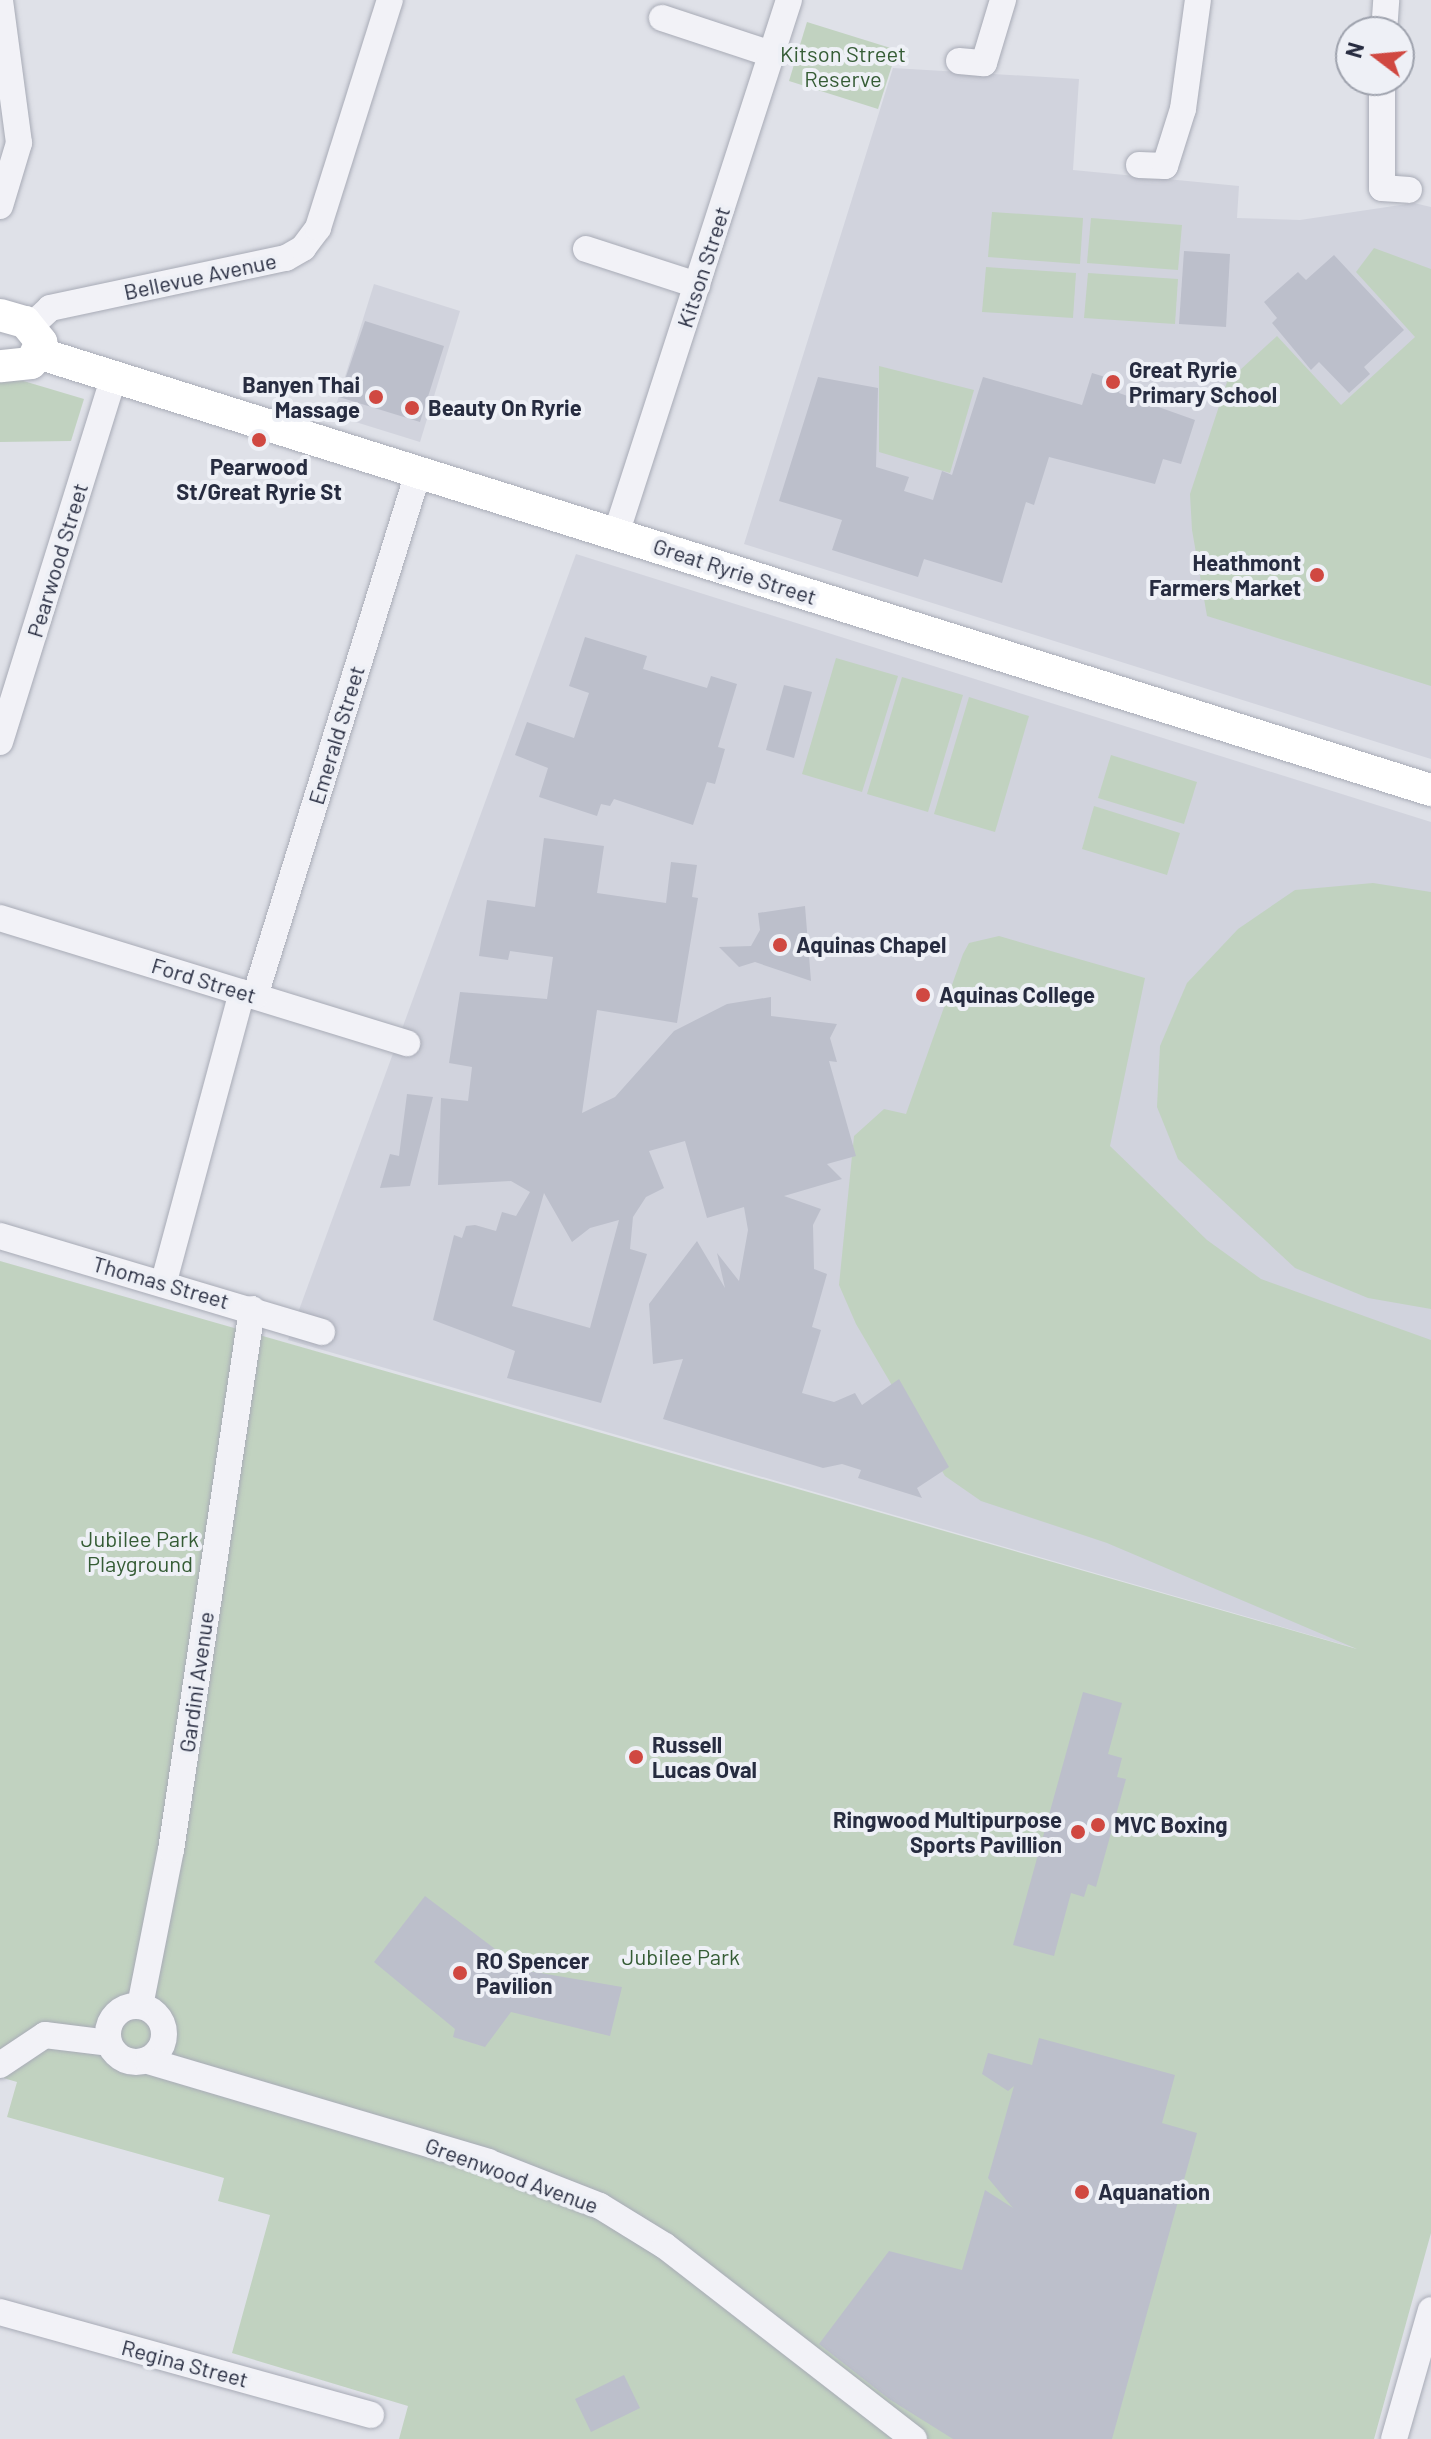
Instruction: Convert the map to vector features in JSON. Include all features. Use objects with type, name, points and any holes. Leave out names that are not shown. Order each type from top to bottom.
[{"type":"main road","name":"Great Ryrie Street","points":[[0,315],[34,340],[114,377],[1431,790]]},
{"type":"main road","points":[[0,366],[23,367],[34,340]]},
{"type":"street","points":[[0,0],[19,143],[0,206]]},
{"type":"street","name":"Bellevue Avenue","points":[[34,340],[50,308],[286,258],[303,248],[318,228],[390,0]]},
{"type":"street","name":"Kitson Street","points":[[616,534],[789,0]]},
{"type":"street","points":[[959,61],[984,63],[1003,0]]},
{"type":"street","points":[[1164,168],[1183,109],[1198,0]]},
{"type":"street","points":[[662,18],[771,54]]},
{"type":"street","points":[[1382,96],[1382,188],[1409,190]]},
{"type":"street","points":[[586,249],[697,285]]},
{"type":"street","name":"Pearwood Street","points":[[0,742],[114,377]]},
{"type":"street","name":"Emerald Street","points":[[164,1281],[248,994],[418,473]]},
{"type":"street","name":"Ford Street","points":[[0,918],[407,1043]]},
{"type":"street","name":"Thomas Street","points":[[0,1236],[164,1281],[322,1332]]},
{"type":"street","name":"Gardini Avenue","points":[[140,2006],[171,1850],[252,1309]]},
{"type":"street","points":[[140,2006],[160,2018],[156,2050],[122,2059],[110,2033],[122,2010],[140,2006]]},
{"type":"street","points":[[0,2065],[45,2035],[82,2039],[110,2033]]},
{"type":"street","name":"Greenwood Avenue","points":[[156,2050],[188,2071],[488,2162],[613,2213],[665,2246],[914,2439]]},
{"type":"street","points":[[1394,2439],[1431,2311]]},
{"type":"street","name":"Regina Street","points":[[0,2312],[371,2415]]},
{"type":"shaded area","name":"Great Ryrie Primary School","points":[[893,68],[1079,79],[1073,170],[1239,186],[1237,218],[1300,220],[1414,203],[1431,207],[1431,759],[744,544]]},
{"type":"shaded area","points":[[374,284],[460,311],[420,442],[333,415]]},
{"type":"shaded area","name":"Aquinas College","points":[[576,554],[1431,822],[1431,1670],[288,1340]]},
{"type":"green space","name":"Kitson Street Reserve","points":[[807,22],[897,50],[878,109],[789,81]]},
{"type":"green space","points":[[992,212],[1083,218],[1080,264],[988,257]]},
{"type":"green space","points":[[1091,218],[1182,225],[1178,270],[1087,263]]},
{"type":"green space","points":[[1374,248],[1431,269],[1431,686],[1207,616],[1192,530],[1190,494],[1227,382],[1277,336],[1341,405],[1415,337],[1356,272]]},
{"type":"green space","points":[[986,267],[1076,273],[1073,318],[982,312]]},
{"type":"green space","points":[[1088,273],[1178,279],[1175,324],[1084,318]]},
{"type":"green space","points":[[879,366],[974,390],[950,473],[879,452]]},
{"type":"green space","points":[[0,374],[84,399],[71,441],[0,442]]},
{"type":"green space","points":[[836,658],[898,676],[862,792],[802,774]]},
{"type":"green space","points":[[902,677],[963,695],[928,812],[867,794]]},
{"type":"green space","points":[[969,697],[1029,716],[995,832],[934,814]]},
{"type":"green space","points":[[1111,755],[1197,782],[1184,824],[1098,798]]},
{"type":"green space","points":[[1094,806],[1180,833],[1167,875],[1082,849]]},
{"type":"green space","points":[[1373,883],[1431,892],[1431,1309],[1368,1298],[1295,1268],[1178,1159],[1157,1107],[1160,1046],[1187,983],[1238,929],[1295,890]]},
{"type":"green space","name":"Jubilee Park","points":[[999,936],[1145,978],[1110,1146],[1207,1240],[1261,1279],[1431,1340],[1431,2233],[1374,2439],[399,2439],[408,2406],[232,2353],[270,2215],[218,2201],[224,2178],[7,2117],[17,2082],[0,2077],[0,1261],[1357,1649],[1107,1543],[981,1501],[945,1476],[856,1324],[839,1285],[854,1136],[884,1109],[906,1114],[963,954],[969,943]]},
{"type":"building","points":[[1184,251],[1230,254],[1226,327],[1179,324]]},
{"type":"building","points":[[1334,255],[1404,330],[1364,367],[1370,374],[1349,393],[1319,362],[1311,370],[1272,323],[1277,318],[1264,302],[1298,272],[1306,280]]},
{"type":"building","points":[[365,321],[444,346],[420,422],[339,397]]},
{"type":"building","points":[[1092,373],[1122,382],[1119,393],[1195,420],[1181,464],[1163,459],[1155,484],[1049,457],[1034,505],[1026,502],[1002,583],[924,559],[918,577],[832,550],[842,520],[779,501],[818,377],[878,388],[876,467],[909,477],[904,491],[933,500],[942,471],[952,475],[983,377],[1082,405]]},
{"type":"building","points":[[585,637],[647,656],[643,669],[707,688],[711,676],[737,684],[718,747],[725,749],[715,784],[707,782],[693,825],[614,799],[610,806],[601,804],[597,816],[539,797],[548,768],[515,755],[527,722],[574,738],[589,693],[569,686]]},
{"type":"building","points":[[784,685],[812,692],[794,758],[766,750]]},
{"type":"building","points":[[544,838],[604,846],[597,893],[666,903],[671,862],[697,865],[692,897],[698,898],[677,1023],[597,1010],[582,1113],[615,1097],[674,1031],[727,1004],[771,997],[771,1016],[837,1024],[830,1038],[837,1062],[829,1061],[856,1156],[827,1164],[842,1179],[784,1196],[821,1209],[813,1225],[814,1269],[827,1274],[812,1327],[821,1330],[802,1393],[834,1402],[855,1393],[862,1405],[899,1379],[949,1467],[917,1488],[922,1498],[858,1478],[861,1470],[842,1464],[823,1468],[663,1419],[683,1359],[653,1364],[649,1304],[697,1241],[725,1288],[717,1253],[739,1281],[748,1230],[744,1207],[707,1218],[685,1141],[649,1151],[664,1188],[646,1197],[633,1217],[630,1249],[647,1254],[601,1403],[507,1378],[515,1351],[433,1320],[454,1235],[462,1238],[466,1226],[475,1225],[496,1231],[502,1212],[516,1216],[530,1192],[511,1181],[438,1185],[441,1098],[468,1101],[472,1067],[449,1063],[460,992],[547,999],[553,957],[510,951],[508,960],[479,956],[487,900],[535,907]],"holes":[[[544,1193],[572,1242],[590,1228],[619,1220],[590,1328],[512,1306]]]},
{"type":"building","name":"Aquinas Chapel","points":[[805,906],[811,981],[755,962],[739,967],[719,947],[751,946],[760,930],[758,913]]},
{"type":"building","points":[[407,1094],[433,1097],[410,1186],[380,1188],[390,1154],[399,1156]]},
{"type":"building","name":"Ringwood Multipurpose Sports Pavillion","points":[[1083,1692],[1122,1703],[1108,1754],[1122,1758],[1117,1777],[1126,1779],[1096,1887],[1088,1884],[1084,1897],[1071,1893],[1054,1956],[1013,1945]]},
{"type":"building","name":"RO Spencer Pavilion","points":[[425,1896],[523,1970],[622,1987],[610,2036],[511,2012],[485,2047],[453,2037],[455,2029],[374,1962]]},
{"type":"building","name":"Aquanation","points":[[1039,2038],[1175,2075],[1162,2123],[1197,2133],[1112,2439],[953,2439],[889,2399],[819,2344],[889,2251],[962,2270],[985,2190],[1013,2208],[988,2178],[1014,2086],[1008,2091],[982,2074],[988,2053],[1032,2065]]},
{"type":"building","points":[[624,2375],[640,2408],[591,2432],[575,2399]]},
{"type":"place","name":"Great Ryrie Primary School","points":[[1113,382]]},
{"type":"place","name":"Banyen Thai Massage","points":[[376,397]]},
{"type":"place","name":"Beauty On Ryrie","points":[[412,408]]},
{"type":"place","name":"Pearwood St/Great Ryrie St","points":[[259,440]]},
{"type":"place","name":"Heathmont Farmers Market","points":[[1317,575]]},
{"type":"place","name":"Aquinas Chapel","points":[[780,945]]},
{"type":"place","name":"Aquinas College","points":[[923,995]]},
{"type":"place","name":"Russell Lucas Oval","points":[[636,1757]]},
{"type":"place","name":"MVC Boxing","points":[[1098,1825]]},
{"type":"place","name":"Ringwood Multipurpose Sports Pavillion","points":[[1078,1832]]},
{"type":"place","name":"RO Spencer Pavilion","points":[[460,1973]]},
{"type":"place","name":"Aquanation","points":[[1082,2192]]},
{"type":"park label","name":"Jubilee Park Playground","points":[[140,1550]]}]
